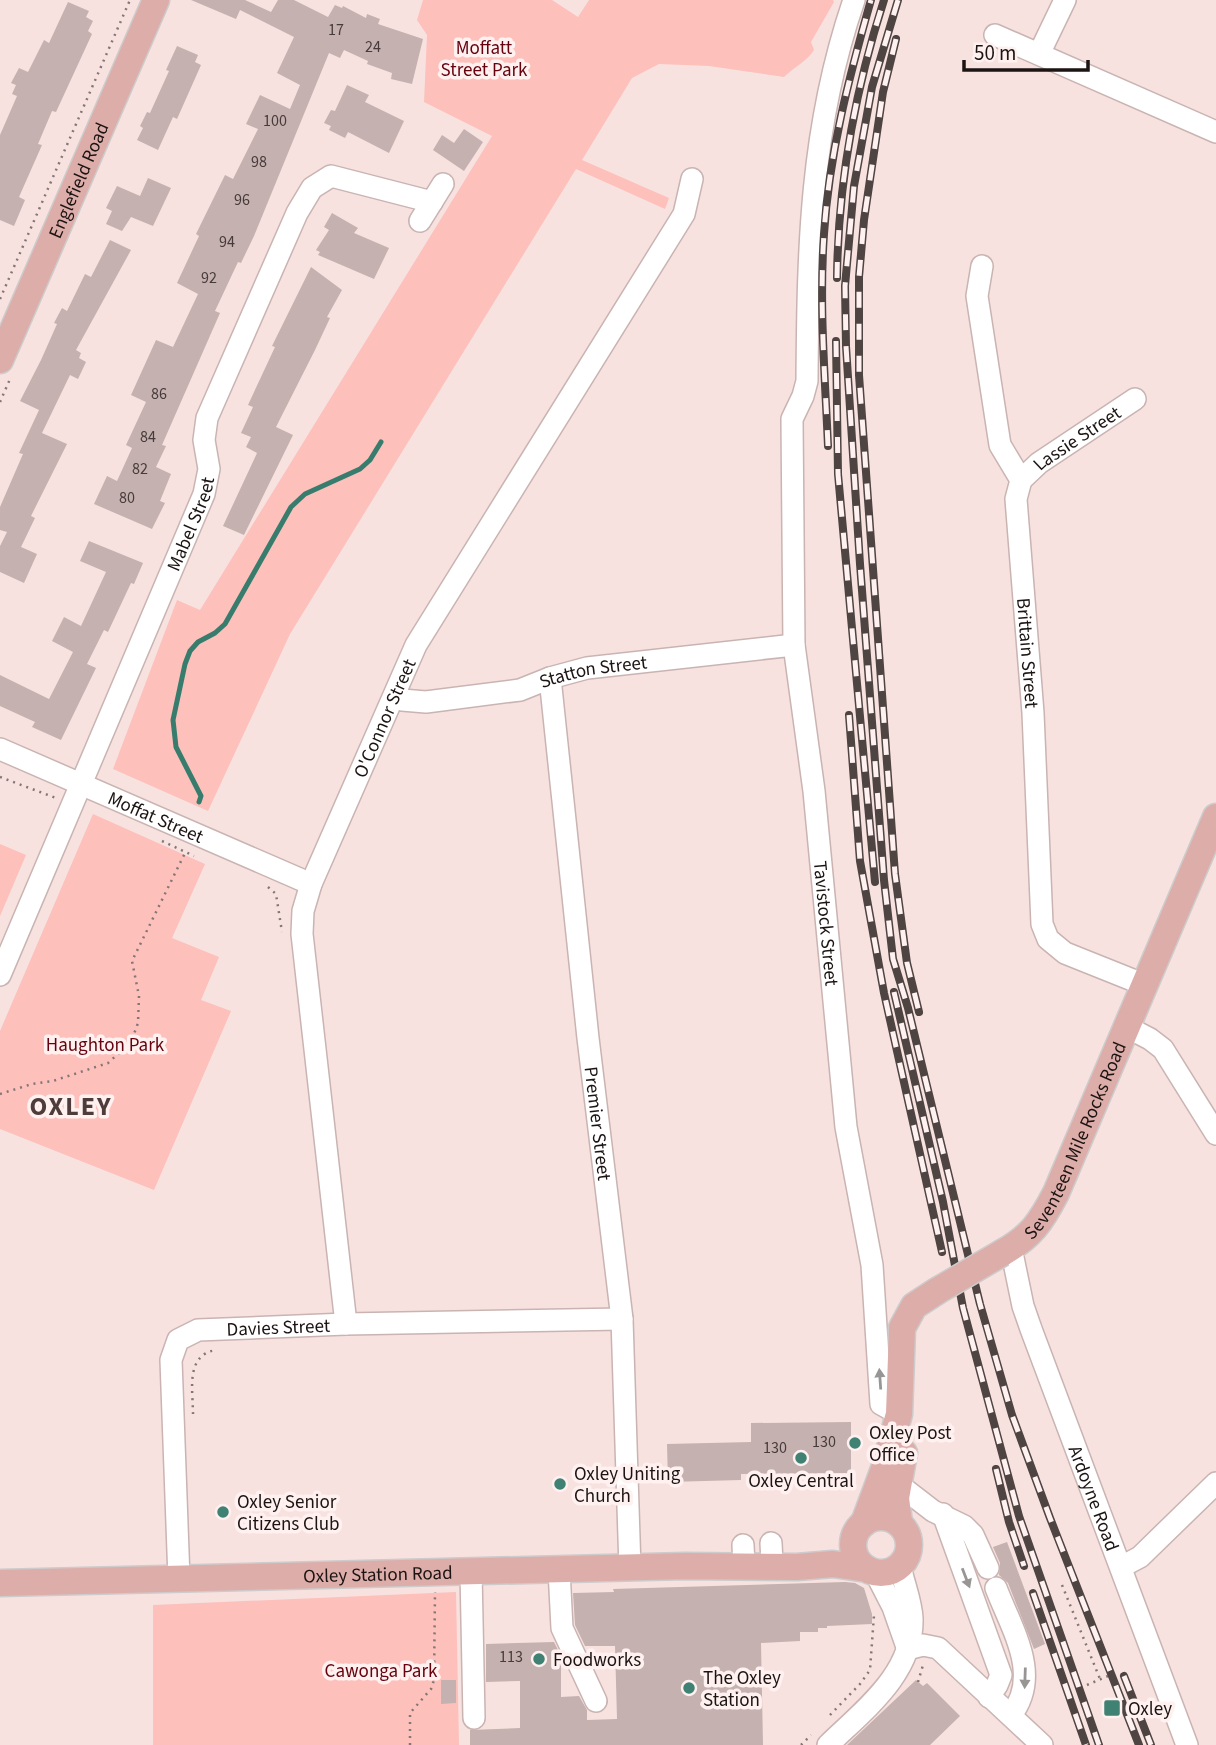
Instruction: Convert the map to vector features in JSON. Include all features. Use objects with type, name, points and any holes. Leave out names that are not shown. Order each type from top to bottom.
[{"type":"main road","name":"Englefield Road","points":[[0,360],[156,0]]},
{"type":"main road","name":"Seventeen Mile Rocks Road","points":[[861,1526],[884,1469],[898,1414],[902,1328],[914,1306],[1028,1237],[1042,1220],[1056,1193],[1216,817]]},
{"type":"main road","name":"Seventeen Mile Rocks Road","points":[[898,1414],[905,1434],[904,1457],[896,1498],[900,1524]]},
{"type":"main road","points":[[881,1517],[900,1524],[908,1539],[909,1548],[881,1569],[860,1563],[853,1547],[861,1526],[881,1517]]},
{"type":"main road","name":"Oxley Station Road","points":[[0,1583],[630,1569],[819,1552],[861,1526]]},
{"type":"main road","name":"Oxley Station Road","points":[[757,1556],[797,1567],[833,1564],[881,1569]]},
{"type":"street","name":"Tavistock Street","points":[[854,0],[829,90],[815,173],[808,250],[807,381],[792,419],[794,645],[814,791],[846,1127],[873,1265],[881,1404],[898,1414]]},
{"type":"street","points":[[1040,54],[1065,0]]},
{"type":"street","points":[[995,35],[1216,132]]},
{"type":"street","name":"Mabel Street","points":[[0,975],[204,494],[209,469],[204,439],[207,418],[297,213],[312,188],[331,176],[437,193],[420,220]]},
{"type":"street","name":"O'Connor Street","points":[[346,1325],[302,934],[303,911],[311,884],[416,645],[684,214],[692,179]]},
{"type":"street","points":[[982,266],[976,296],[1000,445],[1021,480]]},
{"type":"street","name":"Lassie Street","points":[[1021,480],[1039,464],[1135,399]]},
{"type":"street","name":"Brittain Street","points":[[1021,480],[1016,499],[1033,713],[1042,924],[1048,939],[1065,953],[1145,985]]},
{"type":"street","name":"Statton Street","points":[[395,696],[426,702],[520,690],[587,668],[794,645]]},
{"type":"street","name":"Premier Street","points":[[550,678],[588,1038],[622,1319],[630,1569]]},
{"type":"street","name":"Moffat Street","points":[[0,749],[78,794],[192,848],[311,884]]},
{"type":"street","points":[[1127,1027],[1163,1049],[1216,1134]]},
{"type":"street","name":"Ardoyne Road","points":[[1007,1251],[1027,1318],[1187,1745]]},
{"type":"street","name":"Davies Street","points":[[179,1579],[171,1360],[178,1340],[198,1330],[622,1319]]},
{"type":"street","points":[[1121,1567],[1140,1557],[1216,1483]]},
{"type":"street","points":[[898,1484],[938,1513],[964,1526],[973,1535],[988,1567]]},
{"type":"street","points":[[900,1524],[938,1513]]},
{"type":"street","points":[[938,1513],[1001,1675],[989,1697]]},
{"type":"street","points":[[823,1736],[891,1682],[907,1649],[912,1616],[881,1569]]},
{"type":"street","points":[[559,1570],[562,1628],[596,1701]]},
{"type":"street","points":[[471,1572],[474,1718]]},
{"type":"street","points":[[996,1588],[1025,1666],[1024,1690],[1011,1716]]},
{"type":"street","points":[[907,1649],[923,1646],[938,1648],[1042,1745]]},
{"type":"path","points":[[0,299],[130,0]]},
{"type":"path","points":[[0,776],[78,794]]},
{"type":"path","points":[[0,1094],[53,1081],[108,1063],[131,1042],[138,1023],[139,996],[132,961],[192,848],[157,838]]},
{"type":"path","points":[[258,882],[276,894],[282,935]]},
{"type":"path","points":[[193,1418],[192,1377],[195,1362],[207,1351],[227,1349]]},
{"type":"path","points":[[1062,1585],[1100,1679]]},
{"type":"path","points":[[410,1745],[410,1713],[431,1689],[434,1680],[435,1588]]},
{"type":"path","points":[[826,1719],[870,1670],[874,1615]]},
{"type":"path","points":[[1087,1685],[1108,1676]]},
{"type":"path","points":[[801,1745],[823,1736]]},
{"type":"green space","name":"Moffatt Street Park","points":[[423,0],[552,0],[578,17],[589,0],[834,2],[811,42],[814,50],[784,77],[709,66],[659,64],[632,78],[582,160],[669,198],[665,209],[576,169],[290,634],[208,811],[113,769],[177,600],[200,610],[492,136],[424,102],[427,35],[417,20]]},
{"type":"green space","name":"Haughton Park","points":[[93,814],[205,864],[172,938],[219,957],[201,1000],[231,1011],[154,1190],[0,1129],[0,1031]]},
{"type":"green space","points":[[0,844],[26,855],[0,916]]},
{"type":"green space","name":"Cawonga Park","points":[[456,1592],[459,1745],[153,1745],[153,1605]]},
{"type":"building","points":[[191,0],[245,0],[271,12],[278,0],[294,0],[328,17],[335,5],[342,8],[343,6],[366,18],[367,14],[380,19],[378,24],[423,39],[412,84],[391,79],[392,73],[367,64],[368,61],[344,50],[340,58],[329,53],[254,236],[241,263],[238,262],[215,311],[220,313],[162,445],[166,446],[156,467],[171,474],[160,501],[165,503],[152,529],[94,504],[107,476],[117,481],[132,448],[126,445],[146,402],[131,395],[156,340],[173,347],[198,294],[177,283],[199,236],[196,234],[225,175],[233,179],[258,129],[246,124],[260,95],[290,109],[300,85],[277,73],[294,37],[240,10],[236,19]]},
{"type":"building","points":[[68,2],[89,11],[86,17],[93,21],[88,31],[92,34],[38,144],[42,145],[19,197],[25,200],[14,226],[0,220],[0,135],[17,96],[12,94],[16,85],[11,83],[19,68],[28,72],[44,40],[49,43]]},
{"type":"building","points":[[177,46],[198,55],[195,62],[201,65],[177,119],[173,117],[158,150],[137,140],[143,128],[140,126],[147,112],[150,113]]},
{"type":"building","points":[[347,85],[369,95],[365,102],[404,121],[389,153],[348,132],[345,138],[329,130],[331,126],[324,123],[331,110],[335,111]]},
{"type":"building","points":[[464,129],[483,142],[464,171],[433,150],[442,135],[454,143]]},
{"type":"building","points":[[148,178],[171,188],[153,226],[131,217],[122,231],[106,224],[112,211],[106,208],[117,186],[140,196]]},
{"type":"building","points":[[332,213],[358,228],[354,233],[389,248],[374,279],[318,255],[320,252],[316,250],[329,230],[324,227]]},
{"type":"building","points":[[110,240],[131,250],[76,350],[81,353],[79,358],[86,362],[78,379],[70,375],[42,433],[67,444],[31,516],[35,518],[21,547],[37,554],[24,583],[0,572],[0,546],[7,532],[0,530],[0,507],[23,454],[19,453],[39,410],[20,401],[41,360],[62,308],[67,311],[85,274],[91,277]]},
{"type":"building","points":[[311,267],[342,290],[276,427],[293,435],[244,535],[223,526],[257,453],[246,447],[251,437],[241,433],[253,407],[248,405],[275,347],[272,346]]},
{"type":"building","points":[[89,541],[143,563],[108,632],[104,630],[87,664],[96,668],[61,740],[32,727],[35,722],[0,706],[0,675],[49,699],[73,652],[52,641],[64,617],[81,626],[106,572],[80,561]]},
{"type":"building","name":"Oxley Central","points":[[851,1422],[851,1473],[741,1474],[741,1480],[668,1482],[667,1444],[751,1442],[751,1423]]},
{"type":"building","points":[[1007,1542],[1045,1644],[1034,1649],[1008,1583],[999,1575],[1000,1563],[993,1547]]},
{"type":"building","points":[[845,1582],[864,1588],[872,1614],[872,1624],[827,1626],[818,1628],[818,1632],[800,1632],[800,1641],[761,1643],[763,1745],[470,1745],[470,1730],[520,1728],[520,1681],[486,1682],[486,1644],[554,1642],[561,1656],[561,1697],[579,1696],[587,1710],[587,1720],[617,1719],[615,1646],[585,1646],[575,1625],[573,1593],[614,1592],[613,1589]]},
{"type":"building","points":[[441,1680],[456,1680],[456,1703],[441,1704]]},
{"type":"building","points":[[916,1680],[923,1686],[927,1683],[960,1716],[930,1745],[847,1745]]},
{"type":"waterway","points":[[199,802],[201,796],[176,747],[173,720],[190,651],[198,642],[225,624],[291,507],[305,494],[360,469],[370,460],[381,442]]},
{"type":"railway","points":[[828,446],[823,340],[824,234],[830,175],[841,116],[871,0]]},
{"type":"railway","points":[[837,278],[841,207],[850,137],[884,0]]},
{"type":"railway","points":[[898,0],[872,87],[854,186],[845,286],[846,346],[860,564],[884,880],[893,959],[908,1008],[980,1304],[1012,1415],[1139,1745]]},
{"type":"railway","points":[[896,39],[883,92],[864,220],[859,277],[859,375],[895,874],[907,963],[919,1012]]},
{"type":"railway","points":[[836,341],[838,474],[875,882]]},
{"type":"railway","points":[[849,715],[860,861],[884,993],[942,1252]]},
{"type":"railway","points":[[894,992],[943,1202],[963,1308],[1019,1516],[1099,1745]]},
{"type":"railway","points":[[996,1469],[1009,1522],[1024,1566]]},
{"type":"railway","points":[[1033,1593],[1086,1745]]},
{"type":"railway","points":[[1124,1676],[1151,1745]]},
{"type":"place","name":"Oxley Post Office","points":[[855,1443]]},
{"type":"place","name":"Oxley Central","points":[[801,1458]]},
{"type":"place","name":"Oxley Uniting Church","points":[[560,1484]]},
{"type":"place","name":"Oxley Senior Citizens Club","points":[[223,1512]]},
{"type":"place","name":"Foodworks","points":[[539,1659]]},
{"type":"place","name":"The Oxley Station","points":[[689,1688]]},
{"type":"place","name":"Oxley","points":[[1112,1708]]},
{"type":"district","name":"OXLEY","points":[[71,1106]]}]
